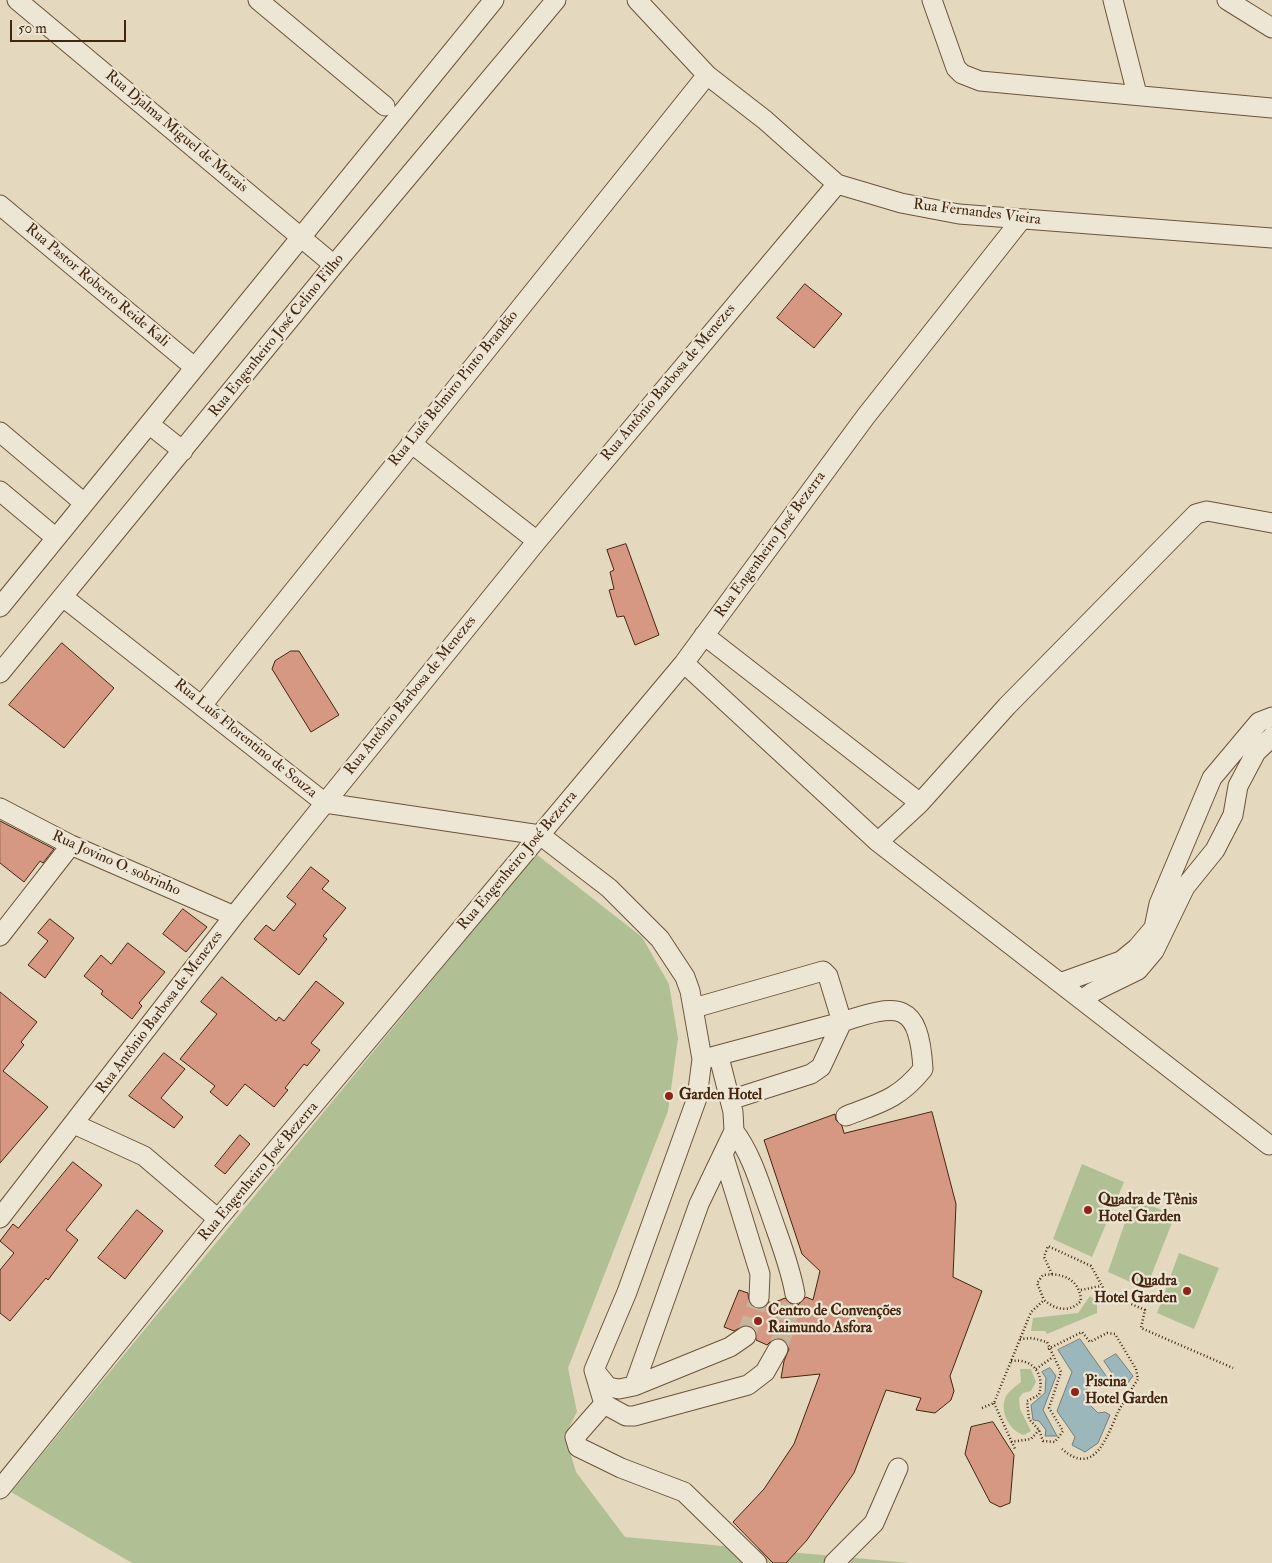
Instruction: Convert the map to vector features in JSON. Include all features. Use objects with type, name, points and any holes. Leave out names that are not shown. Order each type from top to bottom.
[{"type":"street","name":"Rua Djalma Miguel de Morais","points":[[17,0],[334,265]]},
{"type":"street","points":[[258,0],[385,106]]},
{"type":"street","points":[[0,606],[150,424],[300,235],[494,0]]},
{"type":"street","name":"Rua Engenheiro José Celino Filho","points":[[0,673],[334,265],[556,0]]},
{"type":"street","name":"Rua Fernandes Vieira","points":[[637,0],[708,75],[765,120],[836,184],[901,203],[960,214],[1272,238]]},
{"type":"street","points":[[932,0],[952,60],[962,74],[980,81],[1137,94],[1272,108]]},
{"type":"street","points":[[1113,0],[1137,94]]},
{"type":"street","points":[[1227,0],[1272,28]]},
{"type":"street","name":"Rua Luís Belmiro Pinto Brandão","points":[[203,704],[708,75]]},
{"type":"street","name":"Rua Antônio Barbosa de Menezes","points":[[0,1218],[234,916],[536,541],[836,184]]},
{"type":"street","name":"Rua Pastor Roberto Reide Kali","points":[[0,205],[194,367]]},
{"type":"street","name":"Rua Engenheiro José Bezerra","points":[[0,1490],[218,1219],[684,662],[866,416],[1021,220]]},
{"type":"street","points":[[150,424],[183,451]]},
{"type":"street","points":[[0,432],[84,503]]},
{"type":"street","points":[[411,443],[536,541]]},
{"type":"street","points":[[0,491],[56,538]]},
{"type":"street","points":[[878,842],[920,803],[1007,706],[1196,514],[1207,511],[1272,523]]},
{"type":"street","name":"Rua Luís Florentino de Souza","points":[[63,596],[203,704],[325,803],[540,835]]},
{"type":"street","points":[[704,635],[920,803]]},
{"type":"street","points":[[684,662],[878,842],[1269,1146]]},
{"type":"street","points":[[1060,983],[1121,961],[1137,948],[1154,928],[1160,904],[1212,778],[1259,722],[1272,716]]},
{"type":"street","points":[[1082,1000],[1093,992],[1138,970],[1154,951],[1185,888],[1220,841],[1233,815],[1238,786],[1256,752],[1272,737]]},
{"type":"street","name":"Rua Jovino O. sobrinho","points":[[0,808],[71,845],[234,916]]},
{"type":"street","points":[[540,835],[609,888],[660,938],[685,977],[711,1058],[731,1106],[734,1131],[742,1142],[761,1189],[792,1273],[795,1294]]},
{"type":"street","points":[[0,936],[71,845]]},
{"type":"street","points":[[694,1008],[823,971],[828,976],[842,1022],[821,1067],[811,1074],[731,1106],[709,1097],[697,1098]]},
{"type":"street","points":[[711,1058],[873,1012],[892,1009],[905,1012],[914,1024],[922,1048],[923,1069],[910,1086],[891,1099],[846,1116]]},
{"type":"street","points":[[711,1058],[627,1292],[594,1370],[604,1404],[626,1416],[634,1416],[748,1384],[765,1372],[778,1349]]},
{"type":"street","points":[[74,1124],[144,1156],[218,1219]]},
{"type":"street","points":[[634,1386],[699,1204],[734,1131]]},
{"type":"street","points":[[723,1154],[760,1274],[759,1298]]},
{"type":"street","points":[[594,1370],[608,1387],[619,1390],[634,1386],[730,1347],[746,1336]]},
{"type":"street","points":[[604,1404],[575,1437],[578,1447],[621,1468],[684,1492],[757,1563]]},
{"type":"street","points":[[834,1563],[874,1523],[898,1468]]},
{"type":"path","points":[[1052,1274],[1044,1257],[1048,1246],[1091,1266],[1106,1293],[1146,1310],[1141,1328],[1233,1368]]},
{"type":"path","points":[[1052,1274],[1073,1280],[1081,1290],[1082,1301],[1076,1306],[1065,1309],[1054,1308],[1044,1300],[1037,1283],[1043,1275],[1052,1274]]},
{"type":"path","points":[[1081,1290],[1101,1286]]},
{"type":"path","points":[[982,1408],[994,1403],[1031,1312],[1044,1300]]},
{"type":"path","points":[[1048,1349],[1082,1332],[1090,1342],[1107,1332],[1115,1334],[1136,1370],[1138,1379],[1119,1411],[1104,1447],[1093,1455],[1082,1458],[1075,1458],[1062,1449]]},
{"type":"path","points":[[1011,1361],[1020,1360],[1036,1369],[1042,1382],[1039,1395],[1027,1401],[1029,1419],[1039,1430],[1043,1441],[1055,1442],[1063,1431],[1049,1408],[1061,1372],[1048,1349],[1047,1342],[1041,1339],[1020,1339]]},
{"type":"path","points":[[1036,1369],[1053,1358]]},
{"type":"path","points":[[994,1403],[1015,1449]]},
{"type":"path","points":[[1012,1442],[1032,1439],[1039,1430]]},
{"type":"green space","points":[[536,854],[642,937],[669,984],[678,1038],[668,1111],[568,1368],[577,1412],[565,1435],[576,1472],[625,1537],[910,1563],[132,1563],[11,1492]]},
{"type":"green space","name":"Quadra de Tênis Hotel Garden","points":[[1082,1164],[1124,1182],[1092,1257],[1053,1239]]},
{"type":"green space","name":"Quadra de Tênis Hotel Garden","points":[[1133,1199],[1175,1215],[1146,1289],[1108,1272]]},
{"type":"green space","name":"Quadra Hotel Garden","points":[[1179,1253],[1219,1268],[1194,1329],[1157,1313]]},
{"type":"green space","points":[[1090,1296],[1097,1302],[1097,1313],[1047,1334],[1045,1331],[1031,1331],[1033,1318],[1078,1313]]},
{"type":"green space","points":[[1020,1369],[1031,1369],[1036,1382],[1031,1391],[1023,1393],[1019,1398],[1020,1409],[1031,1431],[1024,1435],[1010,1425],[1004,1408],[1006,1396],[1021,1382]]},
{"type":"water","name":"Piscina Hotel Garden","points":[[1080,1339],[1109,1380],[1088,1385],[1084,1399],[1098,1413],[1105,1412],[1110,1415],[1098,1443],[1085,1452],[1072,1445],[1075,1437],[1057,1411],[1072,1372],[1058,1350]]},
{"type":"water","points":[[1116,1354],[1133,1376],[1127,1384],[1114,1376],[1104,1361]]},
{"type":"water","points":[[1050,1368],[1056,1376],[1043,1410],[1057,1436],[1045,1436],[1046,1430],[1039,1421],[1033,1420],[1031,1405],[1045,1393],[1046,1378],[1042,1372]]},
{"type":"building","points":[[805,284],[842,314],[814,348],[777,318]]},
{"type":"building","points":[[626,544],[659,635],[635,645],[624,616],[617,617],[609,590],[614,589],[610,572],[614,570],[607,550]]},
{"type":"building","points":[[62,643],[114,688],[64,748],[9,705]]},
{"type":"building","points":[[291,651],[299,651],[339,715],[311,732],[272,669],[275,661]]},
{"type":"building","points":[[0,821],[54,849],[43,863],[40,861],[24,882],[0,863]]},
{"type":"building","points":[[311,867],[329,881],[322,889],[346,908],[323,936],[327,939],[299,975],[254,939],[266,925],[274,931],[296,904],[287,897]]},
{"type":"building","points":[[183,909],[207,927],[186,952],[163,934]]},
{"type":"building","points":[[50,919],[74,938],[45,978],[28,965],[48,941],[38,933]]},
{"type":"building","points":[[128,943],[165,972],[139,1003],[142,1006],[132,1019],[101,994],[103,991],[84,976],[101,955],[111,964]]},
{"type":"building","points":[[222,977],[276,1021],[279,1017],[284,1021],[316,981],[344,1003],[311,1043],[320,1050],[307,1066],[304,1064],[285,1088],[288,1090],[274,1107],[245,1084],[227,1106],[210,1092],[215,1086],[180,1059],[217,1014],[201,1002]]},
{"type":"building","points":[[0,992],[37,1022],[21,1042],[24,1045],[3,1071],[48,1107],[0,1163]]},
{"type":"building","points":[[164,1053],[185,1069],[161,1098],[183,1117],[174,1128],[129,1096]]},
{"type":"building","points":[[932,1112],[956,1204],[953,1277],[982,1291],[950,1376],[954,1391],[951,1400],[935,1413],[916,1410],[921,1398],[886,1390],[854,1473],[807,1540],[786,1563],[773,1563],[733,1522],[764,1489],[794,1444],[820,1374],[781,1378],[784,1361],[789,1349],[784,1340],[773,1339],[767,1345],[756,1340],[755,1330],[750,1326],[745,1325],[734,1331],[724,1327],[739,1290],[748,1293],[749,1304],[758,1309],[765,1308],[769,1302],[773,1303],[785,1298],[791,1304],[798,1305],[806,1297],[813,1300],[820,1271],[802,1254],[764,1140],[835,1114],[836,1120],[842,1126],[844,1133]]},
{"type":"building","points":[[240,1135],[250,1144],[225,1174],[215,1166]]},
{"type":"building","points":[[73,1162],[102,1185],[66,1230],[78,1240],[48,1280],[46,1278],[10,1321],[0,1313],[0,1270],[14,1253],[0,1241],[13,1224],[18,1228]]},
{"type":"building","points":[[137,1210],[163,1231],[125,1279],[98,1258]]},
{"type":"building","points":[[993,1422],[1014,1455],[1010,1503],[1000,1507],[990,1502],[965,1454],[971,1427]]},
{"type":"tunnel","points":[[778,1349],[795,1294]]},
{"type":"tunnel","points":[[746,1336],[759,1298]]},
{"type":"place","name":"Garden Hotel","points":[[669,1096]]},
{"type":"place","name":"Quadra de Tênis Hotel Garden","points":[[1088,1210]]},
{"type":"place","name":"Quadra Hotel Garden","points":[[1187,1291]]},
{"type":"place","name":"Centro de Convenções Raimundo Asfora","points":[[758,1321]]},
{"type":"place","name":"Piscina Hotel Garden","points":[[1075,1392]]}]
